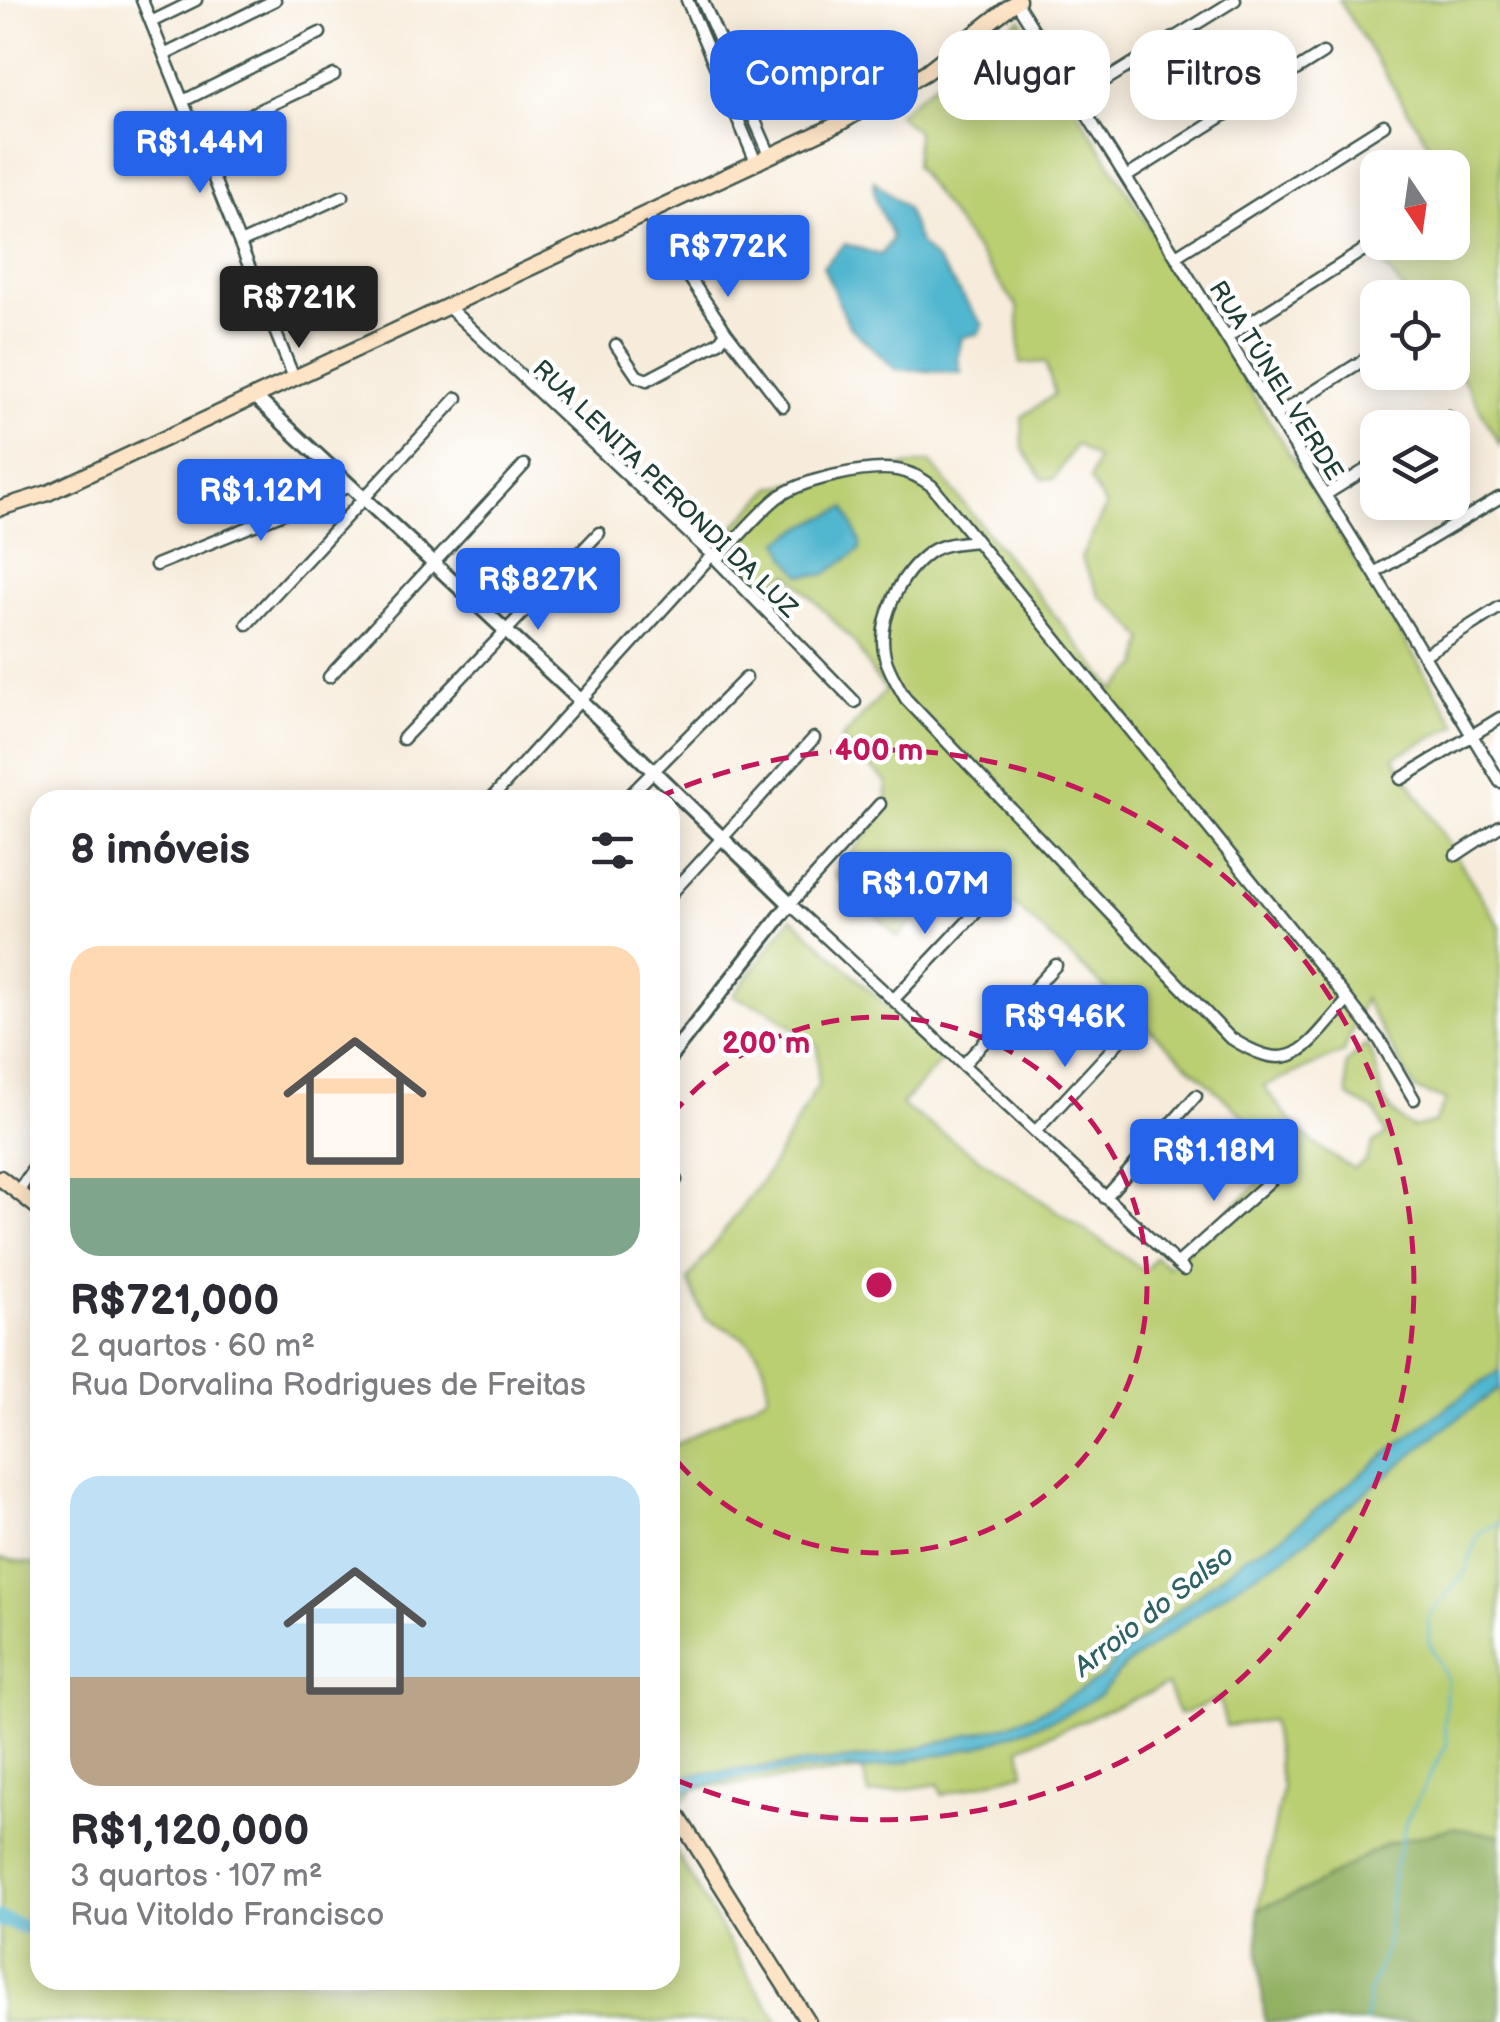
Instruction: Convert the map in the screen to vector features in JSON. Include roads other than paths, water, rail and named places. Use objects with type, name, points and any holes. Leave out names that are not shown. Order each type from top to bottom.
[{"type":"main road","points":[[0,508],[48,493],[838,124],[926,72],[1016,0]]},
{"type":"main road","points":[[0,1178],[30,1201]]},
{"type":"main road","points":[[680,1820],[808,2022]]},
{"type":"street","points":[[142,0],[294,378]]},
{"type":"street","points":[[151,22],[196,0]]},
{"type":"street","points":[[164,54],[275,0]]},
{"type":"street","points":[[687,0],[763,158]]},
{"type":"street","points":[[702,0],[763,158]]},
{"type":"street","name":"RUA TÚNEL VERDE","points":[[1016,0],[1034,30]]},
{"type":"street","points":[[1110,77],[1234,0]]},
{"type":"street","points":[[183,101],[320,33]]},
{"type":"street","points":[[1126,177],[1323,52]]},
{"type":"street","points":[[198,139],[334,74]]},
{"type":"street","name":"RUA TÚNEL VERDE","points":[[1090,120],[1500,782]]},
{"type":"street","points":[[1176,256],[1384,125]]},
{"type":"street","points":[[240,243],[343,196]]},
{"type":"street","points":[[646,213],[726,332],[783,406]]},
{"type":"street","points":[[1227,338],[1360,253]]},
{"type":"street","name":"RUA LENITA PERONDI DA LUZ","points":[[447,306],[714,558],[854,702]]},
{"type":"street","points":[[616,346],[637,376],[647,380],[718,342],[726,332]]},
{"type":"street","points":[[1275,416],[1360,362]]},
{"type":"street","points":[[254,396],[673,790]]},
{"type":"street","points":[[247,624],[457,398]]},
{"type":"street","points":[[328,677],[524,465]]},
{"type":"street","points":[[499,790],[714,558],[774,500],[789,490],[867,471],[895,469],[919,476],[932,486],[1348,1000],[1380,1042],[1414,1098]]},
{"type":"street","points":[[1324,495],[1360,473]]},
{"type":"street","points":[[156,564],[350,486]]},
{"type":"street","points":[[1374,573],[1499,498]]},
{"type":"street","points":[[403,740],[599,533]]},
{"type":"street","points":[[976,541],[945,545],[930,552],[903,582],[890,607],[885,656],[906,699],[1229,1037],[1267,1058],[1290,1056],[1306,1046],[1348,1000]]},
{"type":"street","points":[[1424,655],[1500,606]]},
{"type":"street","points":[[635,790],[746,678]]},
{"type":"street","points":[[1401,779],[1500,718]]},
{"type":"street","points":[[680,884],[814,738]]},
{"type":"street","points":[[680,797],[1180,1267],[1278,1173]]},
{"type":"street","points":[[680,1044],[790,904],[880,804]]},
{"type":"street","points":[[1456,854],[1500,826]]},
{"type":"street","points":[[894,999],[986,902]]},
{"type":"street","points":[[963,1065],[1056,965]]},
{"type":"street","points":[[1035,1132],[1125,1034]]},
{"type":"street","points":[[1106,1198],[1196,1096]]},
{"type":"street","points":[[18,1192],[30,1174]]},
{"type":"water","points":[[874,181],[906,208],[920,245],[938,262],[983,325],[978,334],[962,337],[958,357],[961,373],[895,369],[849,326],[823,266],[845,244],[881,255],[892,239],[878,205]]},
{"type":"water","points":[[846,508],[860,550],[824,575],[801,575],[780,541]]},
{"type":"water","points":[[1500,1370],[1500,1388],[1286,1557],[1238,1584],[1126,1665],[1100,1695],[1064,1715],[977,1747],[864,1770],[758,1775],[680,1794],[680,1778],[694,1774],[886,1756],[1008,1725],[1052,1706],[1101,1678],[1119,1657],[1247,1556],[1279,1539],[1430,1419]]},
{"type":"waterway","points":[[1365,2022],[1369,1993],[1387,1945],[1392,1882],[1406,1821],[1447,1744],[1447,1680],[1429,1642],[1428,1616],[1465,1573],[1479,1533],[1500,1522]]},
{"type":"waterway","name":"Arroio do Salso","points":[[0,1919],[30,1930]]}]
